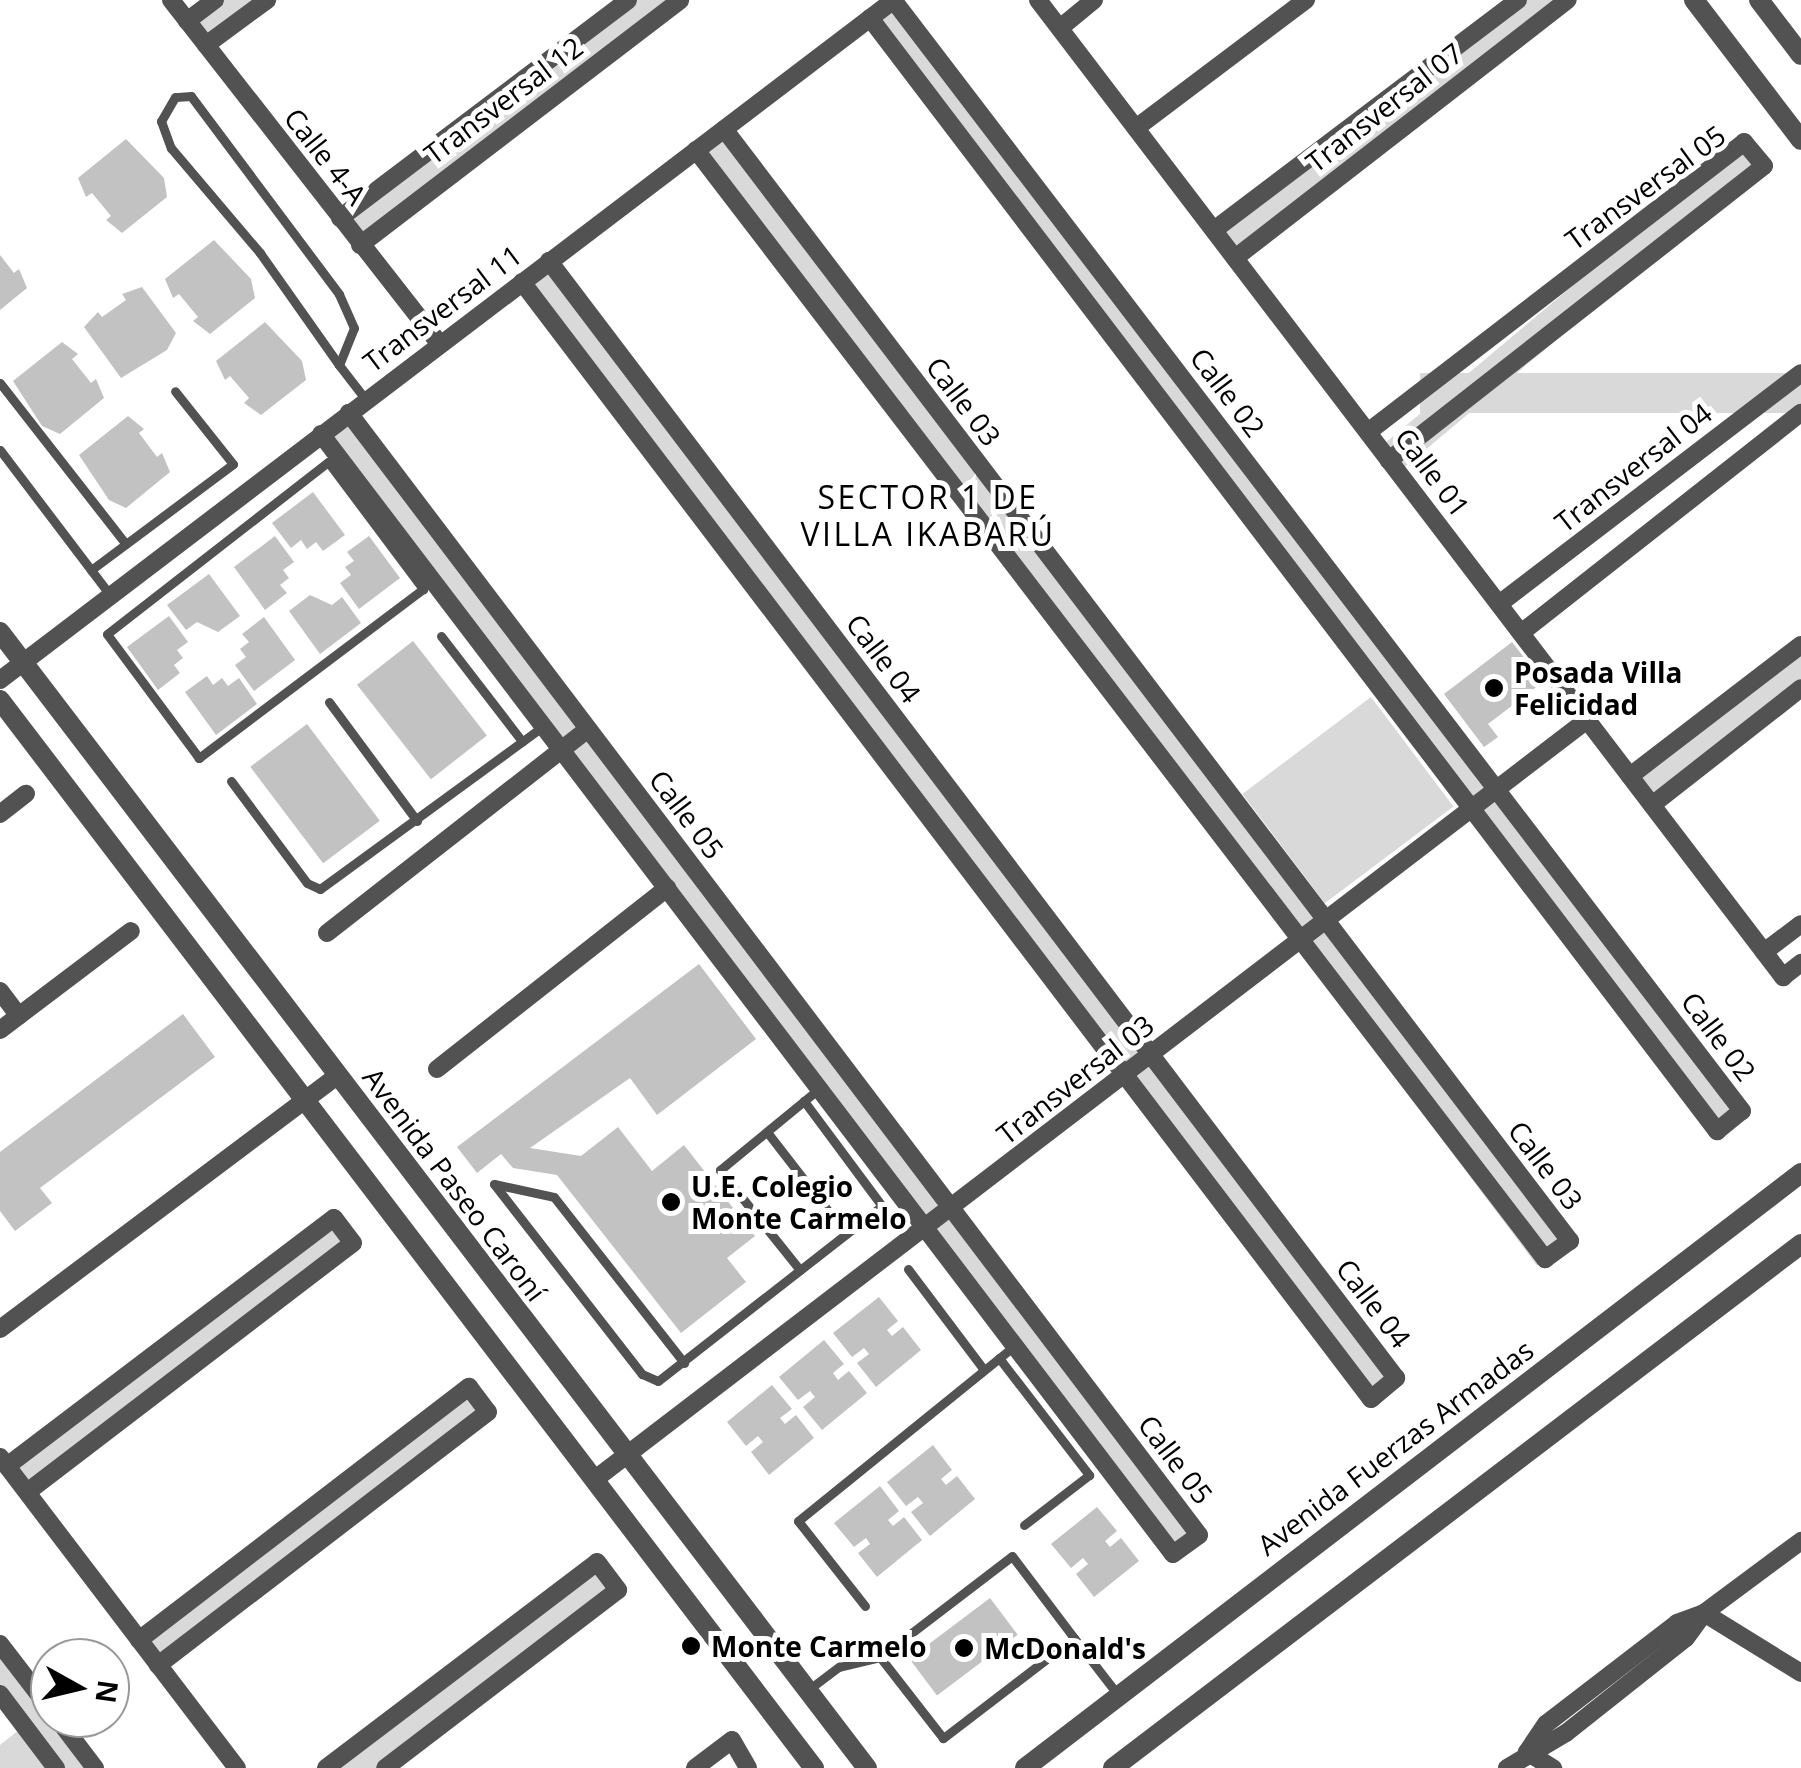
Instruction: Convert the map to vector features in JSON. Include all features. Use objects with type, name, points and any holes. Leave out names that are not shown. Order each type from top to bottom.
[{"type":"street","name":"Calle 4-A","points":[[171,0],[440,344]]},
{"type":"street","points":[[187,21],[215,0]]},
{"type":"street","points":[[206,46],[267,0]]},
{"type":"street","name":"Transversal 12","points":[[360,244],[680,0]]},
{"type":"street","name":"Transversal 11","points":[[0,680],[894,0]]},
{"type":"street","name":"Calle 02","points":[[870,18],[1716,1131],[1742,1110],[894,0]]},
{"type":"street","name":"Calle 01","points":[[1038,0],[1783,976],[1801,963]]},
{"type":"street","points":[[1060,28],[1094,0]]},
{"type":"street","points":[[1136,128],[1306,0]]},
{"type":"street","name":"Transversal 07","points":[[1214,230],[1518,0]]},
{"type":"street","name":"Transversal 07","points":[[1235,258],[1568,0]]},
{"type":"street","points":[[1694,0],[1801,140]]},
{"type":"street","points":[[1759,0],[1801,55]]},
{"type":"street","points":[[622,4],[634,35]]},
{"type":"street","name":"Transversal 12","points":[[340,218],[622,4]]},
{"type":"street","name":"Calle 03","points":[[696,150],[1545,1259],[1570,1241],[724,129]]},
{"type":"street","name":"Transversal 05","points":[[1368,432],[1744,142],[1764,166],[1389,460]]},
{"type":"street","name":"Calle 04","points":[[522,282],[1372,1399],[1396,1378],[550,261]]},
{"type":"street","points":[[817,308],[844,288]]},
{"type":"street","points":[[1106,328],[1131,311]]},
{"type":"street","name":"Transversal 04","points":[[1499,604],[1801,373]]},
{"type":"street","name":"Calle 05","points":[[320,434],[1173,1554],[1199,1534],[349,412]]},
{"type":"street","points":[[1521,633],[1801,413]]},
{"type":"street","points":[[936,464],[962,444]]},
{"type":"street","points":[[753,585],[779,565]]},
{"type":"street","name":"Avenida Paseo Caroní","points":[[0,632],[868,1768]]},
{"type":"street","points":[[1630,776],[1801,645]]},
{"type":"street","points":[[1652,805],[1801,688]]},
{"type":"street","points":[[0,700],[814,1768]]},
{"type":"street","name":"Transversal 03","points":[[594,1480],[1588,720]]},
{"type":"street","points":[[327,933],[588,728]]},
{"type":"street","points":[[0,814],[26,794]]},
{"type":"street","points":[[618,822],[644,803]]},
{"type":"street","points":[[437,1069],[664,884],[687,859]]},
{"type":"street","points":[[1764,952],[1801,924]]},
{"type":"street","points":[[0,1030],[132,931]]},
{"type":"street","points":[[0,991],[19,1016]]},
{"type":"street","points":[[1406,1078],[1431,1060]]},
{"type":"street","points":[[820,1088],[845,1069]]},
{"type":"street","points":[[0,1329],[338,1075]]},
{"type":"street","name":"Avenida Fuerzas Armadas","points":[[1025,1768],[1801,1174]]},
{"type":"street","points":[[27,1492],[353,1243],[334,1218],[4,1461],[27,1492],[236,1768]]},
{"type":"street","points":[[1250,1240],[1276,1220]]},
{"type":"street","points":[[1112,1768],[1801,1244]]},
{"type":"street","points":[[1000,1325],[1025,1306]]},
{"type":"street","points":[[1031,1366],[1056,1346]]},
{"type":"street","points":[[139,1640],[469,1387],[488,1412],[158,1665]]},
{"type":"street","points":[[1065,1411],[1090,1391]]},
{"type":"street","points":[[1088,1443],[1114,1423]]},
{"type":"street","points":[[1507,1768],[1527,1752],[1546,1724],[1676,1623],[1704,1613],[1801,1541]]},
{"type":"street","points":[[326,1768],[597,1562],[618,1590],[385,1768]]},
{"type":"street","points":[[1704,1613],[1801,1672]]},
{"type":"street","points":[[0,1644],[30,1683]]},
{"type":"street","points":[[0,1694],[56,1768]]},
{"type":"street","points":[[72,1738],[95,1768]]},
{"type":"street","points":[[695,1768],[732,1740],[748,1768]]},
{"type":"street","points":[[1527,1752],[1552,1768]]},
{"type":"lane","points":[[339,365],[354,328],[339,294],[191,96],[175,97],[161,121],[171,148],[260,253],[339,365],[366,400]]},
{"type":"lane","points":[[0,383],[126,544]]},
{"type":"lane","points":[[91,570],[233,464],[175,390]]},
{"type":"lane","points":[[0,450],[110,596]]},
{"type":"lane","points":[[328,462],[423,590],[199,758],[107,634],[190,570],[328,462]]},
{"type":"lane","points":[[173,547],[190,570]]},
{"type":"lane","points":[[441,636],[522,741]]},
{"type":"lane","points":[[329,702],[417,821]]},
{"type":"lane","points":[[231,781],[307,883],[320,889],[544,726]]},
{"type":"lane","points":[[800,1270],[720,1170],[820,1088]]},
{"type":"lane","points":[[684,1363],[554,1198],[494,1184],[646,1378],[658,1382],[684,1363],[882,1206],[804,1102]]},
{"type":"lane","points":[[767,1132],[846,1234]]},
{"type":"lane","points":[[908,1269],[984,1370]]},
{"type":"lane","points":[[865,1606],[798,1521],[1016,1345]]},
{"type":"lane","points":[[999,1358],[1089,1475],[1024,1525]]},
{"type":"lane","points":[[808,1690],[839,1667],[880,1657],[1012,1556],[1118,1696]]},
{"type":"lane","points":[[880,1657],[943,1738],[1074,1638]]},
{"type":"shaded area","points":[[217,0],[267,0],[206,46],[187,22]]},
{"type":"shaded area","points":[[628,0],[680,0],[359,244],[339,218]]},
{"type":"shaded area","points":[[1518,0],[1568,0],[1235,257],[1215,231]]},
{"type":"shaded area","points":[[894,1],[1734,1116],[1711,1133],[871,18]]},
{"type":"shaded area","points":[[723,129],[1564,1245],[1537,1265],[696,149]]},
{"type":"shaded area","points":[[1744,142],[1764,166],[1400,471],[1380,447]]},
{"type":"shaded area","points":[[549,262],[1392,1381],[1367,1400],[523,281]]},
{"type":"shaded area","points":[[1420,373],[1801,373],[1801,413],[1420,413]]},
{"type":"shaded area","points":[[349,413],[1196,1537],[1168,1559],[321,434]]},
{"type":"shaded area","points":[[1801,645],[1801,688],[1652,804],[1630,776]]},
{"type":"shaded area","points":[[1371,697],[1453,806],[1325,903],[1242,794]]},
{"type":"shaded area","points":[[334,1218],[353,1243],[25,1490],[7,1465]]},
{"type":"shaded area","points":[[469,1387],[488,1412],[155,1662],[137,1637]]},
{"type":"shaded area","points":[[597,1562],[618,1590],[385,1768],[326,1768]]},
{"type":"shaded area","points":[[0,1645],[30,1684],[30,1738],[71,1738],[94,1768],[0,1768],[0,1745],[24,1726],[0,1694]]},
{"type":"building","points":[[126,139],[164,178],[167,197],[122,233],[106,220],[111,216],[92,193],[86,197],[78,178]]},
{"type":"building","points":[[214,240],[251,279],[255,298],[210,334],[193,321],[198,317],[179,294],[173,298],[165,279]]},
{"type":"building","points":[[0,255],[14,273],[19,269],[27,288],[0,310]]},
{"type":"building","points":[[142,287],[176,333],[167,350],[121,378],[84,327],[98,312],[102,317],[126,300],[122,294]]},
{"type":"building","points":[[265,322],[302,361],[306,380],[261,415],[244,403],[249,398],[230,376],[225,380],[216,361]]},
{"type":"building","points":[[62,342],[78,354],[72,359],[91,383],[96,379],[104,398],[60,434],[42,426],[13,381]]},
{"type":"building","points":[[128,416],[144,429],[139,433],[157,457],[162,453],[170,472],[126,508],[109,500],[79,455]]},
{"type":"building","points":[[313,492],[345,535],[323,551],[316,542],[307,549],[301,540],[291,548],[272,523]]},
{"type":"building","points":[[275,536],[294,562],[283,570],[289,578],[280,585],[287,593],[265,610],[234,567]]},
{"type":"building","points":[[369,536],[400,578],[359,609],[340,583],[351,575],[345,567],[354,561],[347,552]]},
{"type":"building","points":[[209,574],[240,616],[218,632],[197,622],[186,630],[167,605]]},
{"type":"building","points":[[310,595],[332,605],[342,597],[361,623],[320,654],[289,611]]},
{"type":"building","points":[[169,616],[188,642],[177,650],[183,658],[174,665],[180,673],[158,690],[127,647]]},
{"type":"building","points":[[264,617],[295,660],[254,691],[235,665],[246,657],[240,649],[249,642],[242,634]]},
{"type":"building","points":[[413,641],[487,736],[431,779],[357,685]]},
{"type":"building","name":"Posada Villa Felicidad","points":[[1512,642],[1543,682],[1488,724],[1498,737],[1484,747],[1444,694]]},
{"type":"building","points":[[207,676],[213,685],[222,678],[228,686],[239,678],[257,704],[216,735],[185,692]]},
{"type":"building","points":[[307,724],[380,821],[323,863],[250,767]]},
{"type":"building","points":[[699,964],[756,1039],[657,1115],[630,1078],[530,1148],[581,1156],[618,1127],[652,1171],[684,1145],[755,1236],[727,1258],[746,1282],[681,1333],[557,1175],[513,1168],[501,1154],[477,1173],[457,1147]]},
{"type":"building","points":[[183,1014],[215,1057],[40,1188],[52,1203],[15,1231],[0,1211],[0,1152]]},
{"type":"building","points":[[879,1297],[898,1321],[887,1330],[892,1336],[903,1327],[921,1350],[876,1387],[857,1363],[869,1354],[864,1348],[852,1357],[833,1333]]},
{"type":"building","points":[[824,1340],[844,1364],[833,1373],[838,1380],[849,1371],[867,1393],[822,1430],[803,1407],[815,1397],[810,1391],[798,1400],[779,1377]]},
{"type":"building","points":[[772,1385],[792,1409],[780,1418],[785,1424],[796,1415],[814,1438],[769,1475],[751,1452],[763,1442],[758,1436],[746,1446],[727,1422]]},
{"type":"building","points":[[933,1445],[952,1470],[941,1479],[946,1485],[957,1476],[975,1499],[930,1536],[911,1512],[923,1503],[918,1497],[906,1506],[887,1482]]},
{"type":"building","points":[[880,1486],[899,1511],[888,1520],[893,1526],[904,1517],[922,1540],[877,1577],[858,1553],[870,1544],[866,1538],[854,1547],[834,1523]]},
{"type":"building","points":[[1097,1507],[1117,1531],[1105,1541],[1110,1547],[1121,1538],[1139,1561],[1094,1597],[1076,1574],[1088,1564],[1083,1558],[1071,1568],[1051,1544]]},
{"type":"building","name":"McDonald's","points":[[990,1598],[1018,1635],[937,1696],[909,1659]]},
{"type":"place","name":"Posada Villa Felicidad","points":[[1494,688]]},
{"type":"place","name":"U.E. Colegio Monte Carmelo","points":[[671,1202]]},
{"type":"place","name":"Monte Carmelo","points":[[691,1646]]},
{"type":"place","name":"McDonald's","points":[[964,1648]]},
{"type":"district","name":"SECTOR 1 DE VILLA IKABARÚ","points":[[928,516]]}]
